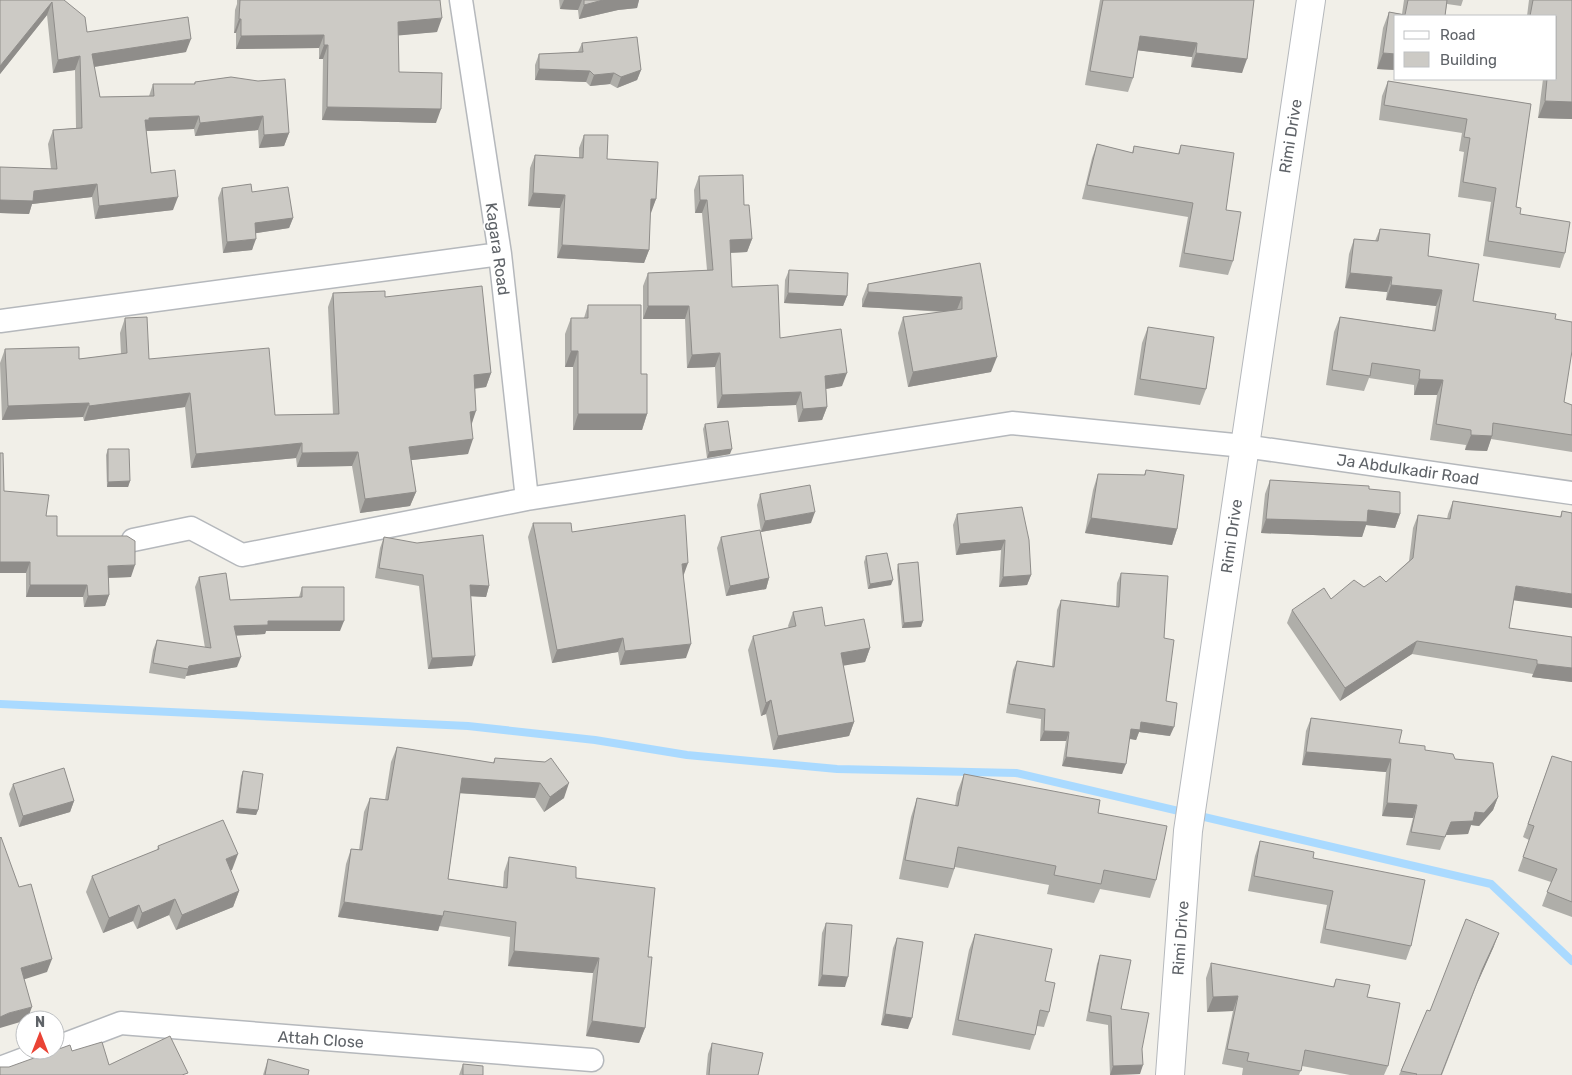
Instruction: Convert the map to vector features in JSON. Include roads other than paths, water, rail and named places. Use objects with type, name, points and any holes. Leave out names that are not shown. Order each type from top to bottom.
[{"type":"street","name":"Kagara Road","points":[[461,0],[500,254],[527,499]]},
{"type":"street","name":"Rimi Drive","points":[[1170,1075],[1188,830],[1194,784],[1311,0]]},
{"type":"street","points":[[0,321],[500,254]]},
{"type":"street","name":"Ja Abdulkadir Road","points":[[133,540],[191,528],[242,554],[527,499],[1012,422],[1244,446],[1572,493]]},
{"type":"street","name":"Attah Close","points":[[65,1044],[121,1023],[592,1060]]},
{"type":"street","points":[[0,1068],[21,1060]]},
{"type":"waterway","points":[[0,704],[468,726],[595,740],[687,755],[837,769],[1016,773],[1491,884],[1572,961]]}]
